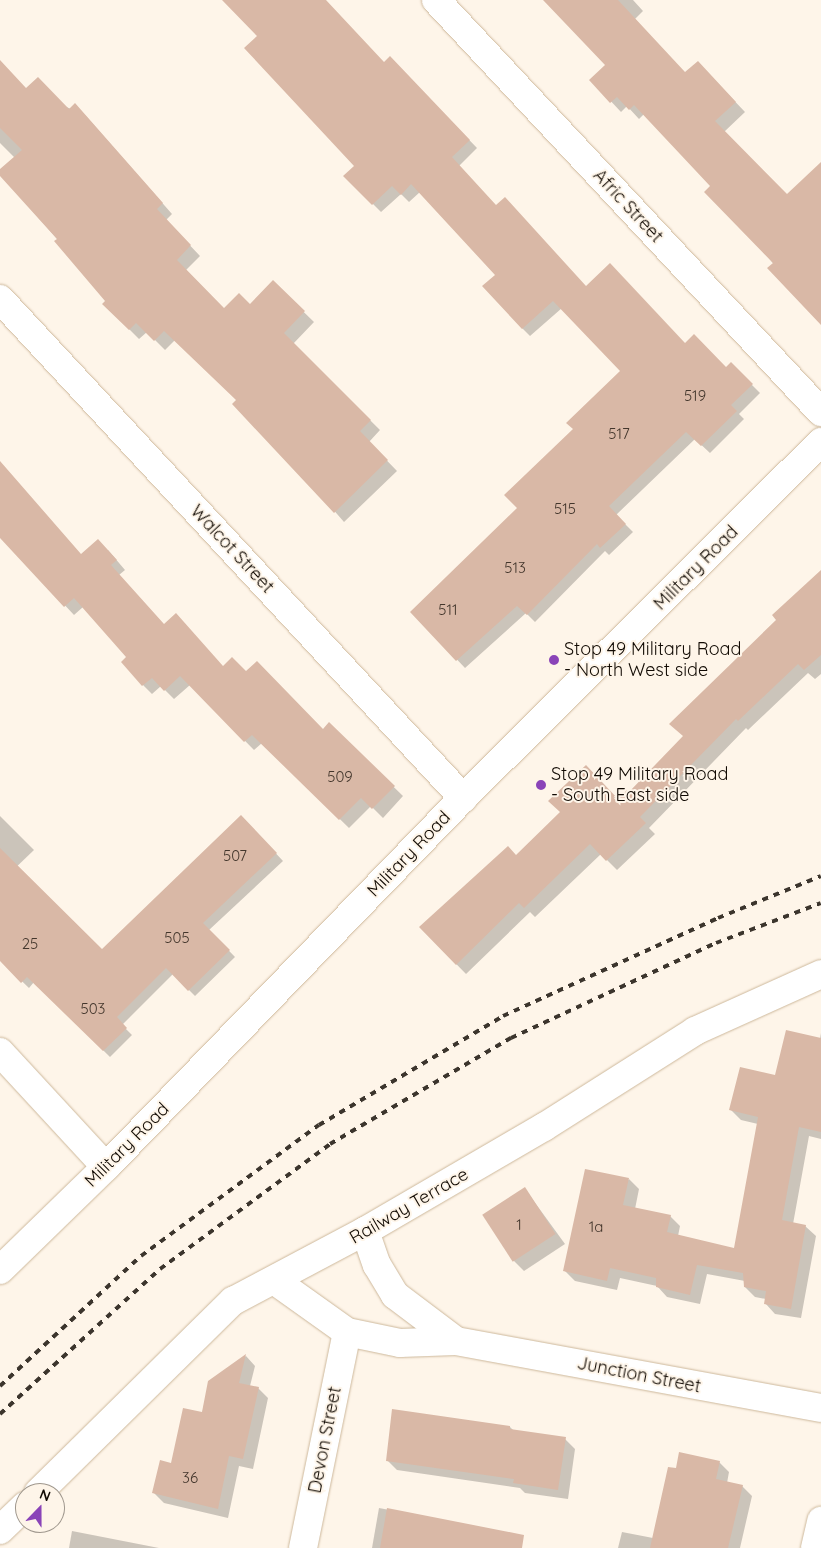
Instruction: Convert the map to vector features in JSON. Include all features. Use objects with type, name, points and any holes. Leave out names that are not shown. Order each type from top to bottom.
[{"type":"street","name":"Afric Street","points":[[436,0],[821,412]]},
{"type":"street","name":"Walcot Street","points":[[0,299],[463,798]]},
{"type":"street","name":"Military Road","points":[[0,1270],[106,1167],[463,798],[821,442]]},
{"type":"street","name":"Railway Terrace","points":[[48,1483],[233,1301],[365,1232],[544,1127],[695,1031],[821,974]]},
{"type":"street","points":[[0,1052],[106,1167]]},
{"type":"street","name":"Junction Street","points":[[365,1232],[376,1265],[395,1295],[456,1341]]},
{"type":"street","name":"Junction Street","points":[[274,1280],[346,1332],[400,1343],[456,1341],[821,1408]]},
{"type":"street","name":"Devon Street","points":[[302,1548],[346,1332]]},
{"type":"street","points":[[0,1530],[15,1516]]},
{"type":"street","points":[[815,1548],[821,1520]]},
{"type":"building","points":[[222,0],[326,0],[384,62],[390,56],[470,140],[452,157],[496,205],[505,197],[586,286],[610,263],[685,343],[694,334],[726,367],[731,362],[753,384],[731,405],[737,411],[701,446],[686,432],[609,506],[626,524],[600,548],[597,544],[527,615],[517,606],[456,661],[410,612],[517,508],[504,495],[573,429],[566,423],[620,371],[553,301],[522,329],[482,286],[495,275],[411,184],[401,195],[392,186],[372,205],[343,176],[354,166],[244,48],[257,36]]},
{"type":"building","points":[[543,0],[618,0],[685,72],[698,61],[736,102],[715,121],[787,194],[821,162],[821,325],[767,268],[773,263],[704,192],[710,186],[634,105],[629,110],[617,97],[610,103],[589,80],[605,65]]},
{"type":"building","points":[[0,60],[26,88],[38,77],[69,109],[75,103],[163,203],[157,209],[191,245],[177,260],[224,308],[239,293],[250,304],[273,280],[305,311],[284,333],[371,420],[360,431],[388,460],[334,513],[232,404],[236,400],[164,331],[154,341],[136,323],[129,330],[102,304],[105,301],[54,241],[57,239],[0,176],[0,169],[22,150],[0,128]]},
{"type":"building","points":[[0,461],[81,554],[98,539],[117,560],[111,565],[164,624],[176,613],[223,666],[232,657],[246,671],[257,661],[323,729],[329,722],[395,786],[372,809],[361,798],[339,820],[252,735],[244,742],[180,676],[164,691],[152,678],[142,686],[121,662],[126,657],[74,598],[64,607],[0,538]]},
{"type":"building","points":[[821,570],[821,655],[804,670],[798,664],[738,721],[736,719],[640,817],[646,823],[606,861],[590,844],[524,908],[519,903],[456,965],[419,927],[508,846],[516,855],[560,812],[548,801],[586,765],[618,799],[627,790],[629,792],[683,736],[669,724],[776,620],[772,615]]},
{"type":"building","points":[[241,815],[277,853],[203,923],[230,950],[188,991],[166,968],[117,1017],[127,1028],[103,1051],[27,977],[21,983],[0,961],[0,848],[102,949]]},
{"type":"building","points":[[786,1030],[821,1038],[821,1132],[799,1127],[782,1220],[806,1225],[791,1309],[764,1304],[766,1291],[744,1287],[743,1273],[697,1265],[690,1295],[656,1287],[656,1278],[610,1268],[607,1281],[563,1271],[585,1169],[629,1178],[623,1205],[671,1215],[667,1232],[734,1248],[758,1117],[729,1110],[740,1067],[775,1075]]},
{"type":"building","points":[[525,1187],[555,1234],[513,1262],[482,1215]]},
{"type":"building","points":[[246,1354],[239,1383],[259,1387],[243,1459],[229,1456],[218,1509],[152,1493],[160,1460],[171,1463],[183,1408],[202,1412],[208,1381]]},
{"type":"building","points":[[392,1409],[510,1426],[510,1429],[566,1437],[558,1490],[513,1483],[514,1479],[386,1461]]},
{"type":"building","points":[[679,1452],[720,1461],[716,1479],[743,1485],[728,1548],[650,1548],[668,1467],[676,1468]]},
{"type":"building","points":[[387,1508],[524,1535],[522,1548],[380,1548]]},
{"type":"railway","points":[[0,1386],[141,1256],[319,1125],[503,1016],[718,918],[821,876]]},
{"type":"railway","points":[[0,1414],[160,1269],[330,1144],[511,1038],[716,943],[821,903]]},
{"type":"place","name":"Stop 49 Military Road - North West side","points":[[554,660]]},
{"type":"place","name":"Stop 49 Military Road - South East side","points":[[541,785]]}]
